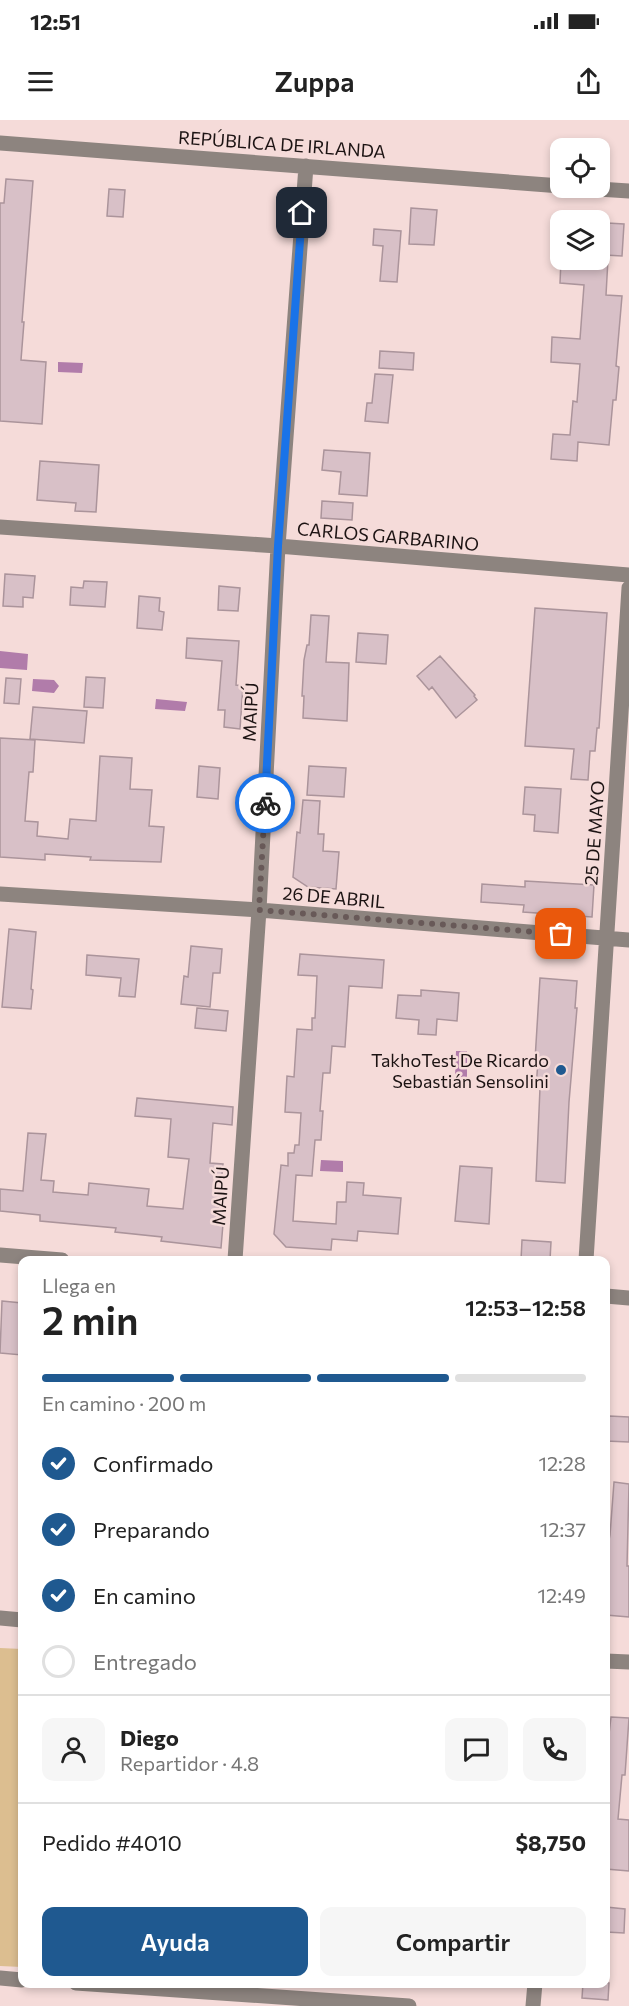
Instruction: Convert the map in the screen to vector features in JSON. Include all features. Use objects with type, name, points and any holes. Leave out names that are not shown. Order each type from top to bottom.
[{"type":"street","name":"REPÚBLICA DE IRLANDA","points":[[0,143],[550,185]]},
{"type":"street","name":"MAIPÚ","points":[[235,1256],[259,910],[278,546],[306,166]]},
{"type":"street","points":[[610,190],[629,191]]},
{"type":"street","name":"CARLOS GARBARINO","points":[[0,527],[278,546],[629,575]]},
{"type":"street","name":"25 DE MAYO","points":[[586,1256],[629,588]]},
{"type":"street","name":"26 DE ABRIL","points":[[0,894],[259,910],[629,940]]},
{"type":"street","points":[[0,1255],[18,1256]]},
{"type":"street","points":[[610,1296],[629,1298]]},
{"type":"street","points":[[0,1618],[18,1620]]},
{"type":"street","points":[[610,1661],[629,1662]]},
{"type":"street","points":[[0,1978],[18,1980]]},
{"type":"street","points":[[185,2006],[186,1988]]},
{"type":"street","points":[[208,1988],[409,2006]]},
{"type":"street","points":[[533,2006],[535,1988]]},
{"type":"shaded area","points":[[58,362],[83,363],[82,373],[58,372]]},
{"type":"shaded area","points":[[0,651],[28,654],[27,670],[0,668]]},
{"type":"shaded area","points":[[33,679],[54,680],[59,686],[54,693],[32,691]]},
{"type":"shaded area","points":[[156,699],[187,702],[185,711],[155,709]]},
{"type":"shaded area","points":[[456,1051],[467,1051],[467,1077],[455,1077]]},
{"type":"shaded area","points":[[321,1160],[343,1161],[343,1172],[320,1171]]},
{"type":"shaded area","points":[[0,1648],[18,1649],[18,1967],[0,1966]]},
{"type":"building","points":[[6,179],[33,181],[21,360],[46,362],[42,424],[0,421],[0,203],[4,203]]},
{"type":"building","points":[[109,189],[125,190],[123,217],[107,216]]},
{"type":"building","points":[[411,208],[437,210],[434,245],[409,244]]},
{"type":"building","points":[[610,223],[624,224],[622,256],[610,255]]},
{"type":"building","points":[[374,229],[401,231],[397,282],[380,281],[383,246],[373,245]]},
{"type":"building","points":[[561,270],[607,270],[606,295],[622,296],[616,366],[619,367],[609,445],[578,442],[577,461],[551,459],[553,434],[570,435],[573,401],[577,402],[580,364],[551,362],[552,337],[580,339],[584,285],[560,283]]},
{"type":"building","points":[[380,351],[414,353],[413,370],[379,368]]},
{"type":"building","points":[[375,374],[393,375],[388,423],[365,421],[367,403],[372,403]]},
{"type":"building","points":[[324,450],[370,453],[367,496],[339,494],[341,472],[322,470]]},
{"type":"building","points":[[40,461],[99,465],[96,512],[75,511],[76,503],[37,500]]},
{"type":"building","points":[[322,501],[353,503],[352,520],[321,518]]},
{"type":"building","points":[[5,574],[35,576],[33,598],[23,597],[23,607],[3,606]]},
{"type":"building","points":[[84,581],[107,582],[105,607],[70,605],[71,587],[83,588]]},
{"type":"building","points":[[219,586],[240,588],[238,611],[218,610]]},
{"type":"building","points":[[139,596],[160,598],[159,611],[164,612],[162,630],[137,628]]},
{"type":"building","points":[[535,608],[607,613],[599,728],[597,728],[595,751],[590,751],[588,780],[571,779],[574,749],[525,746]]},
{"type":"building","points":[[311,615],[329,616],[326,662],[349,663],[347,721],[303,718],[304,660],[307,645],[309,645]]},
{"type":"building","points":[[358,633],[388,635],[386,664],[356,662]]},
{"type":"building","points":[[187,638],[239,641],[236,685],[243,686],[240,729],[224,727],[225,710],[218,710],[222,661],[186,658]]},
{"type":"building","points":[[440,656],[477,700],[456,718],[432,687],[429,690],[417,676]]},
{"type":"building","points":[[86,677],[105,678],[103,708],[84,707]]},
{"type":"building","points":[[6,678],[21,679],[19,704],[4,703]]},
{"type":"building","points":[[33,707],[87,711],[84,743],[30,739]]},
{"type":"building","points":[[0,738],[35,740],[33,772],[29,772],[25,821],[38,822],[37,836],[68,839],[70,819],[96,821],[100,756],[132,758],[130,789],[152,790],[149,826],[164,827],[161,862],[90,860],[91,857],[45,854],[45,860],[0,857]]},
{"type":"building","points":[[199,766],[220,768],[218,799],[197,797]]},
{"type":"building","points":[[309,766],[346,768],[344,797],[307,795]]},
{"type":"building","points":[[525,787],[561,789],[558,833],[534,831],[535,815],[523,814]]},
{"type":"building","points":[[303,800],[320,801],[318,834],[324,834],[323,851],[339,852],[336,889],[308,887],[293,877],[297,832],[300,833]]},
{"type":"building","points":[[525,881],[594,885],[592,917],[523,912],[524,905],[481,902],[482,884],[525,887]]},
{"type":"building","points":[[9,929],[36,932],[31,1009],[2,1007]]},
{"type":"building","points":[[191,946],[222,949],[220,973],[213,973],[210,1007],[181,1004],[184,976],[188,977]]},
{"type":"building","points":[[300,954],[384,960],[382,988],[349,986],[345,1047],[332,1046],[330,1073],[323,1073],[320,1111],[323,1111],[321,1140],[315,1140],[312,1176],[296,1175],[293,1221],[336,1224],[337,1202],[346,1202],[347,1182],[364,1183],[363,1195],[401,1198],[398,1234],[358,1231],[357,1241],[332,1239],[331,1250],[286,1247],[274,1234],[281,1165],[288,1166],[288,1153],[294,1153],[295,1145],[299,1145],[301,1113],[285,1112],[287,1076],[294,1077],[297,1029],[312,1030],[312,1018],[315,1018],[317,976],[298,975]]},
{"type":"building","points":[[87,955],[139,959],[135,997],[119,996],[121,978],[86,975]]},
{"type":"building","points":[[540,978],[577,981],[565,1183],[536,1181],[540,1088],[536,1088],[538,1061],[535,1060]]},
{"type":"building","points":[[421,990],[459,993],[457,1021],[437,1019],[436,1035],[418,1034],[419,1020],[396,1018],[398,995],[421,996]]},
{"type":"building","points":[[197,1008],[228,1011],[226,1031],[195,1028]]},
{"type":"building","points":[[137,1098],[233,1107],[232,1125],[213,1123],[210,1163],[223,1164],[217,1224],[223,1224],[221,1248],[161,1241],[162,1237],[115,1232],[116,1228],[40,1221],[40,1215],[0,1211],[0,1189],[23,1191],[28,1133],[46,1134],[41,1180],[54,1181],[53,1192],[88,1195],[89,1183],[149,1189],[147,1206],[183,1209],[189,1159],[168,1157],[171,1119],[135,1116]]},
{"type":"building","points":[[460,1166],[492,1168],[489,1224],[455,1221]]},
{"type":"building","points":[[522,1240],[551,1242],[550,1256],[521,1256]]},
{"type":"building","points":[[2,1301],[18,1303],[18,1355],[0,1353]]},
{"type":"building","points":[[610,1416],[629,1417],[629,1442],[610,1441]]},
{"type":"building","points":[[614,1482],[629,1484],[627,1566],[629,1566],[629,1617],[610,1615],[610,1535]]},
{"type":"building","points":[[611,1717],[629,1718],[625,1775],[622,1775],[618,1819],[629,1820],[629,1871],[610,1869]]},
{"type":"building","points":[[610,1907],[625,1909],[624,1933],[610,1932]]},
{"type":"building","points":[[583,1988],[609,1988],[608,2000],[582,1998]]},
{"type":"way so far","points":[[265,803],[259,910],[561,934]]},
{"type":"place","name":"TakhoTest De Ricardo Sebastián Sensolini","points":[[561,1070]]},
{"type":"route","points":[[265,803],[278,546],[302,213]]}]
